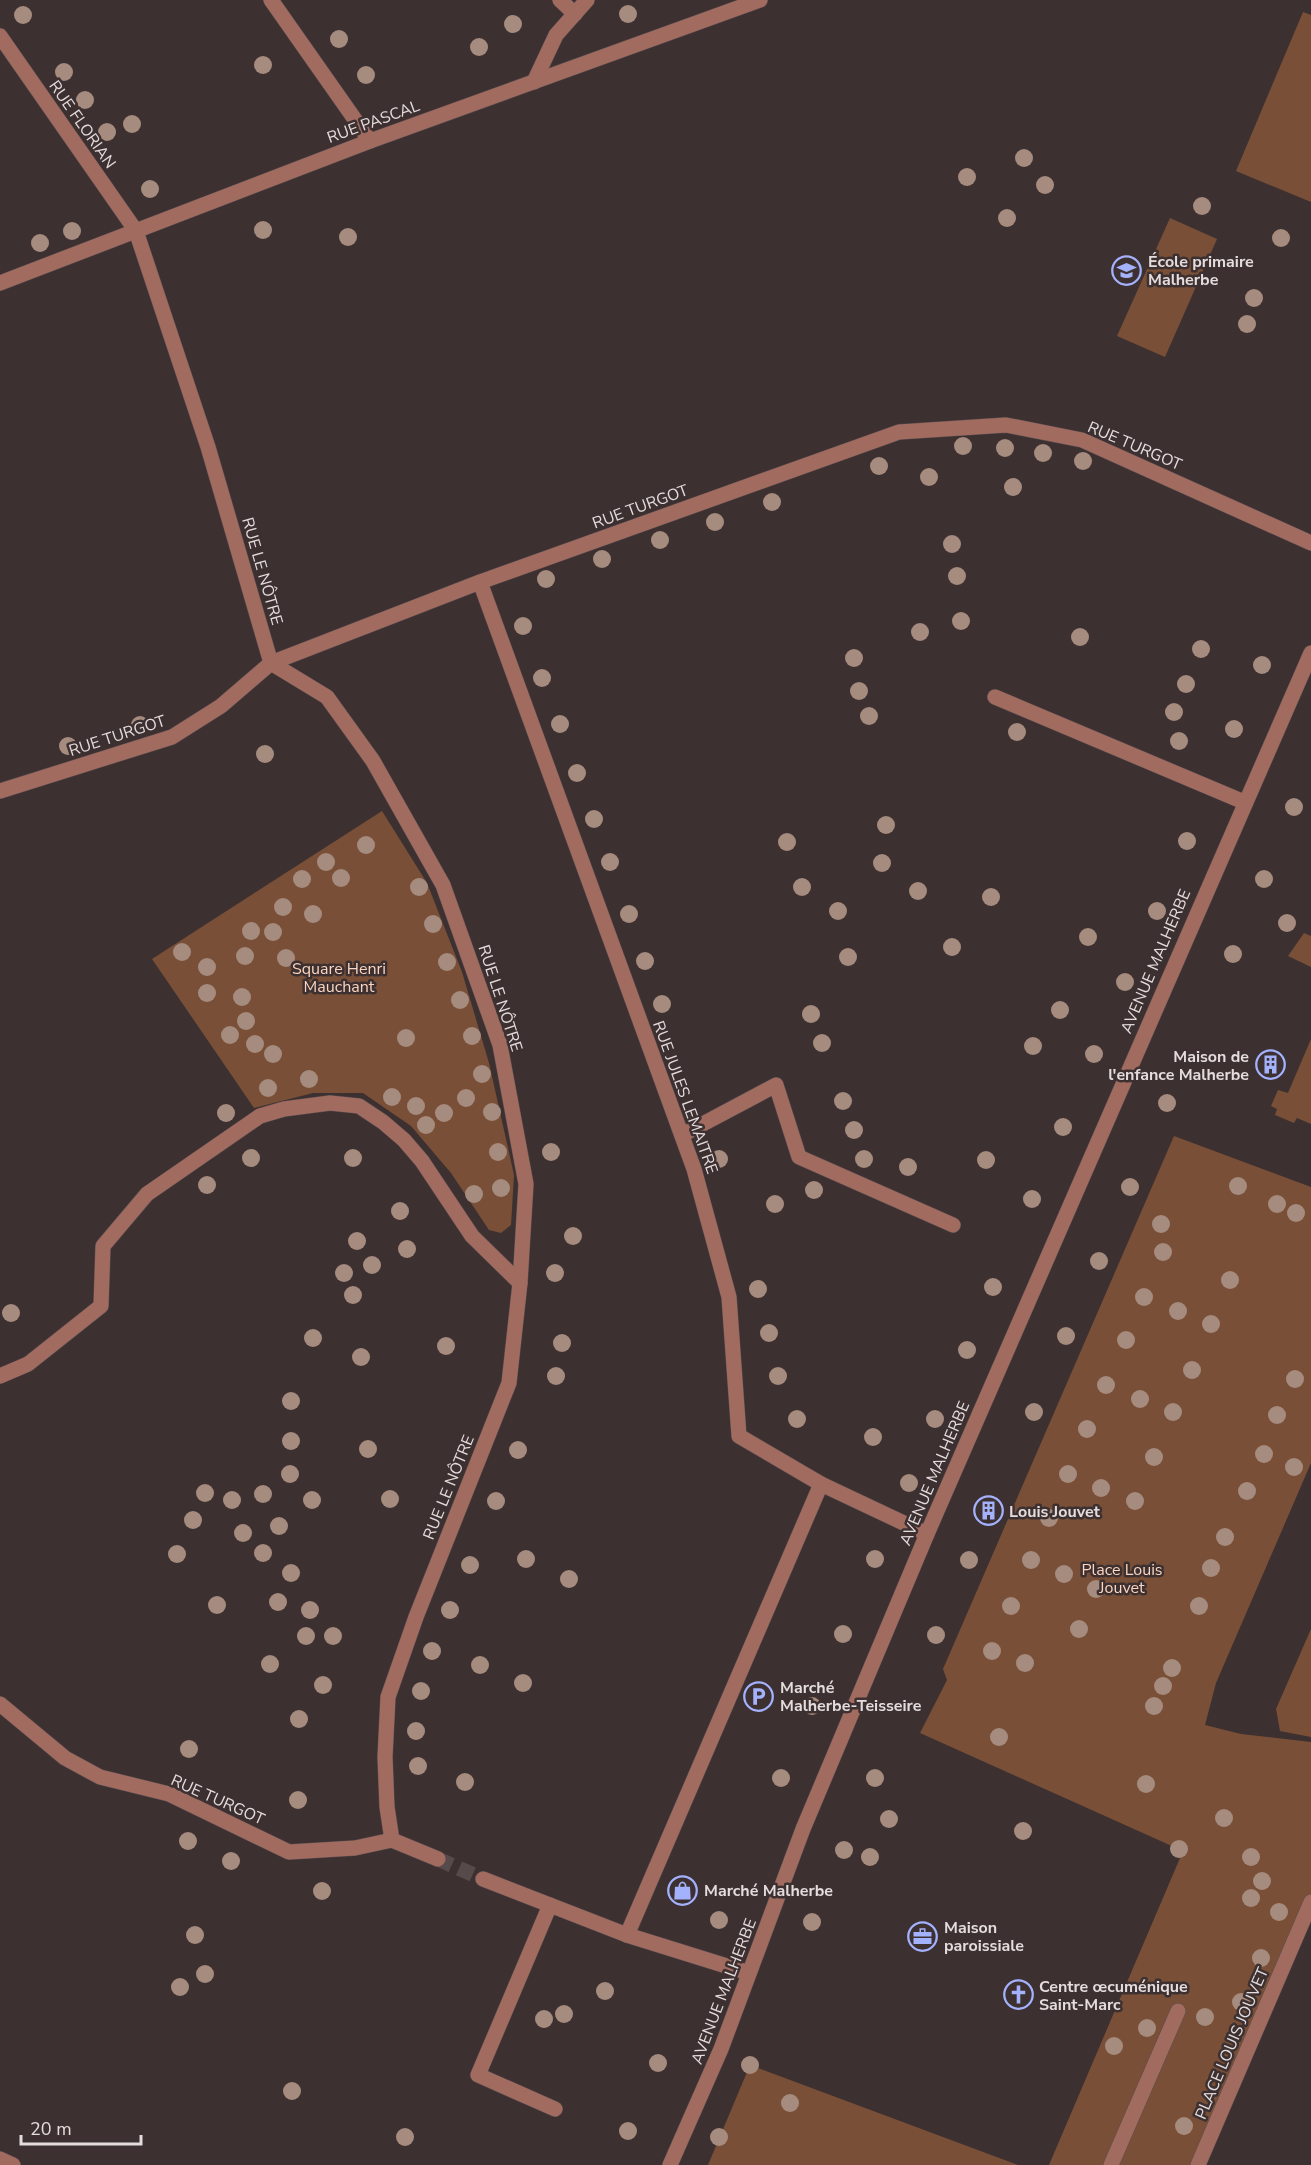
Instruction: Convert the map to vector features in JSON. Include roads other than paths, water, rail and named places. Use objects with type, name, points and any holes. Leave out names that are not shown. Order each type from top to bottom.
[{"type":"street","points":[[271,0],[370,141]]},
{"type":"street","points":[[560,0],[575,14]]},
{"type":"street","points":[[534,82],[556,35],[587,0]]},
{"type":"street","name":"RUE PASCAL","points":[[0,283],[370,141],[760,0]]},
{"type":"street","name":"RUE FLORIAN","points":[[0,36],[136,231]]},
{"type":"street","name":"RUE LE NÔTRE","points":[[136,231],[208,447],[271,663],[327,697],[373,761],[443,885],[500,1045],[526,1184],[520,1282],[509,1383],[416,1617],[388,1697],[385,1757],[387,1807],[392,1840]]},
{"type":"street","name":"RUE TURGOT","points":[[0,791],[172,738],[221,706],[271,663],[480,582],[899,432],[1006,425],[1082,440],[1311,543]]},
{"type":"street","name":"RUE JULES LEMAITRE","points":[[480,582],[694,1169],[729,1297],[739,1436],[821,1484],[927,1534]]},
{"type":"street","name":"AVENUE MALHERBE","points":[[670,2165],[721,2049],[803,1829],[927,1534],[1244,802],[1311,653]]},
{"type":"street","points":[[995,697],[1244,802]]},
{"type":"street","points":[[682,1135],[776,1085],[799,1157],[952,1225]]},
{"type":"street","points":[[0,1376],[28,1364],[101,1306],[103,1246],[147,1194],[260,1116],[284,1108],[330,1103],[359,1106],[367,1111],[404,1140],[422,1161],[472,1236],[520,1282]]},
{"type":"street","points":[[627,1935],[821,1484]]},
{"type":"street","name":"RUE TURGOT","points":[[0,1704],[65,1758],[100,1777],[169,1794],[290,1852],[355,1848],[392,1840]]},
{"type":"street","points":[[392,1840],[438,1859]]},
{"type":"street","points":[[483,1879],[627,1935],[749,1973]]},
{"type":"street","name":"PLACE LOUIS JOUVET","points":[[1198,2165],[1311,1902]]},
{"type":"street","points":[[550,1905],[478,2075],[555,2109]]},
{"type":"street","points":[[1111,2165],[1178,2011]]},
{"type":"street","points":[[0,2159],[13,2165]]},
{"type":"tunnel","points":[[438,1859],[483,1879]]},
{"type":"place","name":"École primaire Malherbe","points":[[1127,270]]},
{"type":"place","name":"Maison de l'enfance Malherbe","points":[[1270,1065]]},
{"type":"place","name":"Louis Jouvet","points":[[988,1511]]},
{"type":"place","name":"Marché Malherbe-Teisseire","points":[[759,1696]]},
{"type":"place","name":"Marché Malherbe","points":[[683,1890]]},
{"type":"place","name":"Maison paroissiale","points":[[923,1936]]},
{"type":"place","name":"Centre œcuménique Saint-Marc","points":[[1018,1995]]},
{"type":"park label","name":"Square Henri Mauchant","points":[[339,977]]},
{"type":"park label","name":"Place Louis Jouvet","points":[[1122,1578]]}]
